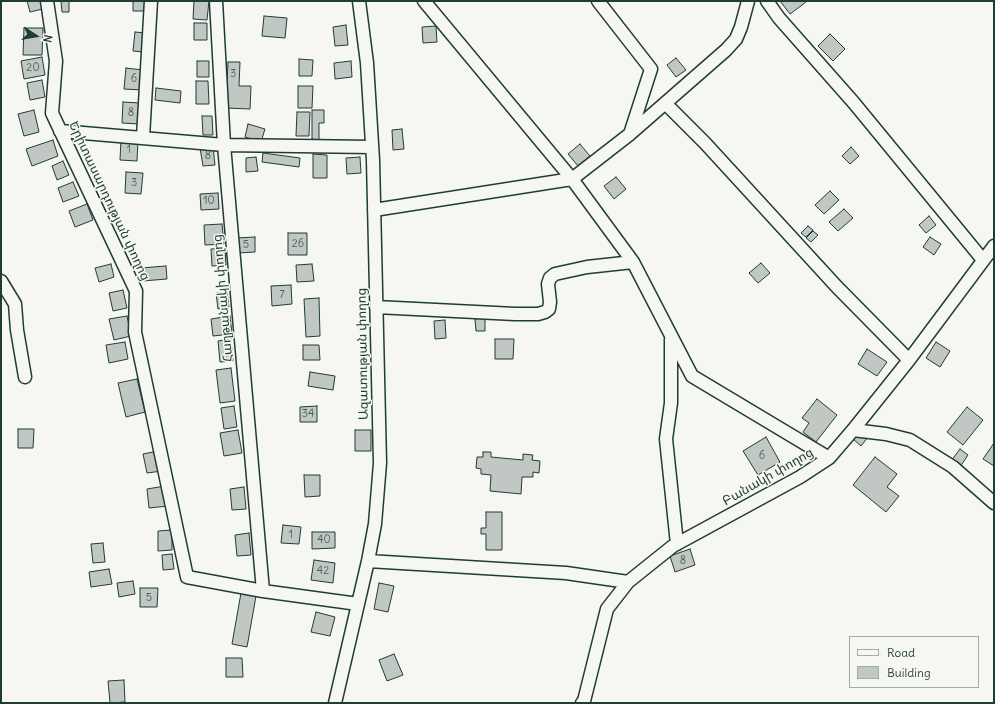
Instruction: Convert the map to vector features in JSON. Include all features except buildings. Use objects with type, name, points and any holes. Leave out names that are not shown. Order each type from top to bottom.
[{"type":"street","name":"Երիտասարդության փողոց","points":[[47,1],[56,61],[52,113],[136,291],[135,332],[187,577],[262,591]]},
{"type":"street","points":[[143,137],[151,1]]},
{"type":"street","name":"Հաղթանակի փողոց","points":[[216,1],[224,145],[262,591]]},
{"type":"street","name":"Ազատության փողոց","points":[[335,703],[368,561],[375,524],[380,463],[372,147],[367,63],[359,1]]},
{"type":"street","points":[[424,1],[572,179],[633,262],[692,376],[829,458]]},
{"type":"street","points":[[598,1],[651,69],[630,134]]},
{"type":"street","points":[[374,210],[572,179],[630,134],[726,50],[736,39],[748,1]]},
{"type":"street","points":[[767,1],[779,18],[854,103],[984,260]]},
{"type":"street","points":[[665,103],[705,144],[837,287],[909,360]]},
{"type":"street","points":[[60,131],[224,145],[372,147]]},
{"type":"street","name":"Բանակի փողոց","points":[[582,703],[584,701],[607,609],[628,582],[677,544],[800,477],[829,458],[909,360],[994,246]]},
{"type":"street","points":[[376,307],[538,314],[549,309],[550,302],[548,284],[550,278],[556,274],[587,267],[633,262]]},
{"type":"street","points":[[1,282],[15,304],[17,330],[25,377]]},
{"type":"street","points":[[671,336],[671,403],[666,439],[677,544]]},
{"type":"street","points":[[853,430],[886,434],[910,440],[954,467],[994,503]]},
{"type":"street","points":[[368,561],[566,573],[628,582]]},
{"type":"street","points":[[262,591],[358,604]]}]
